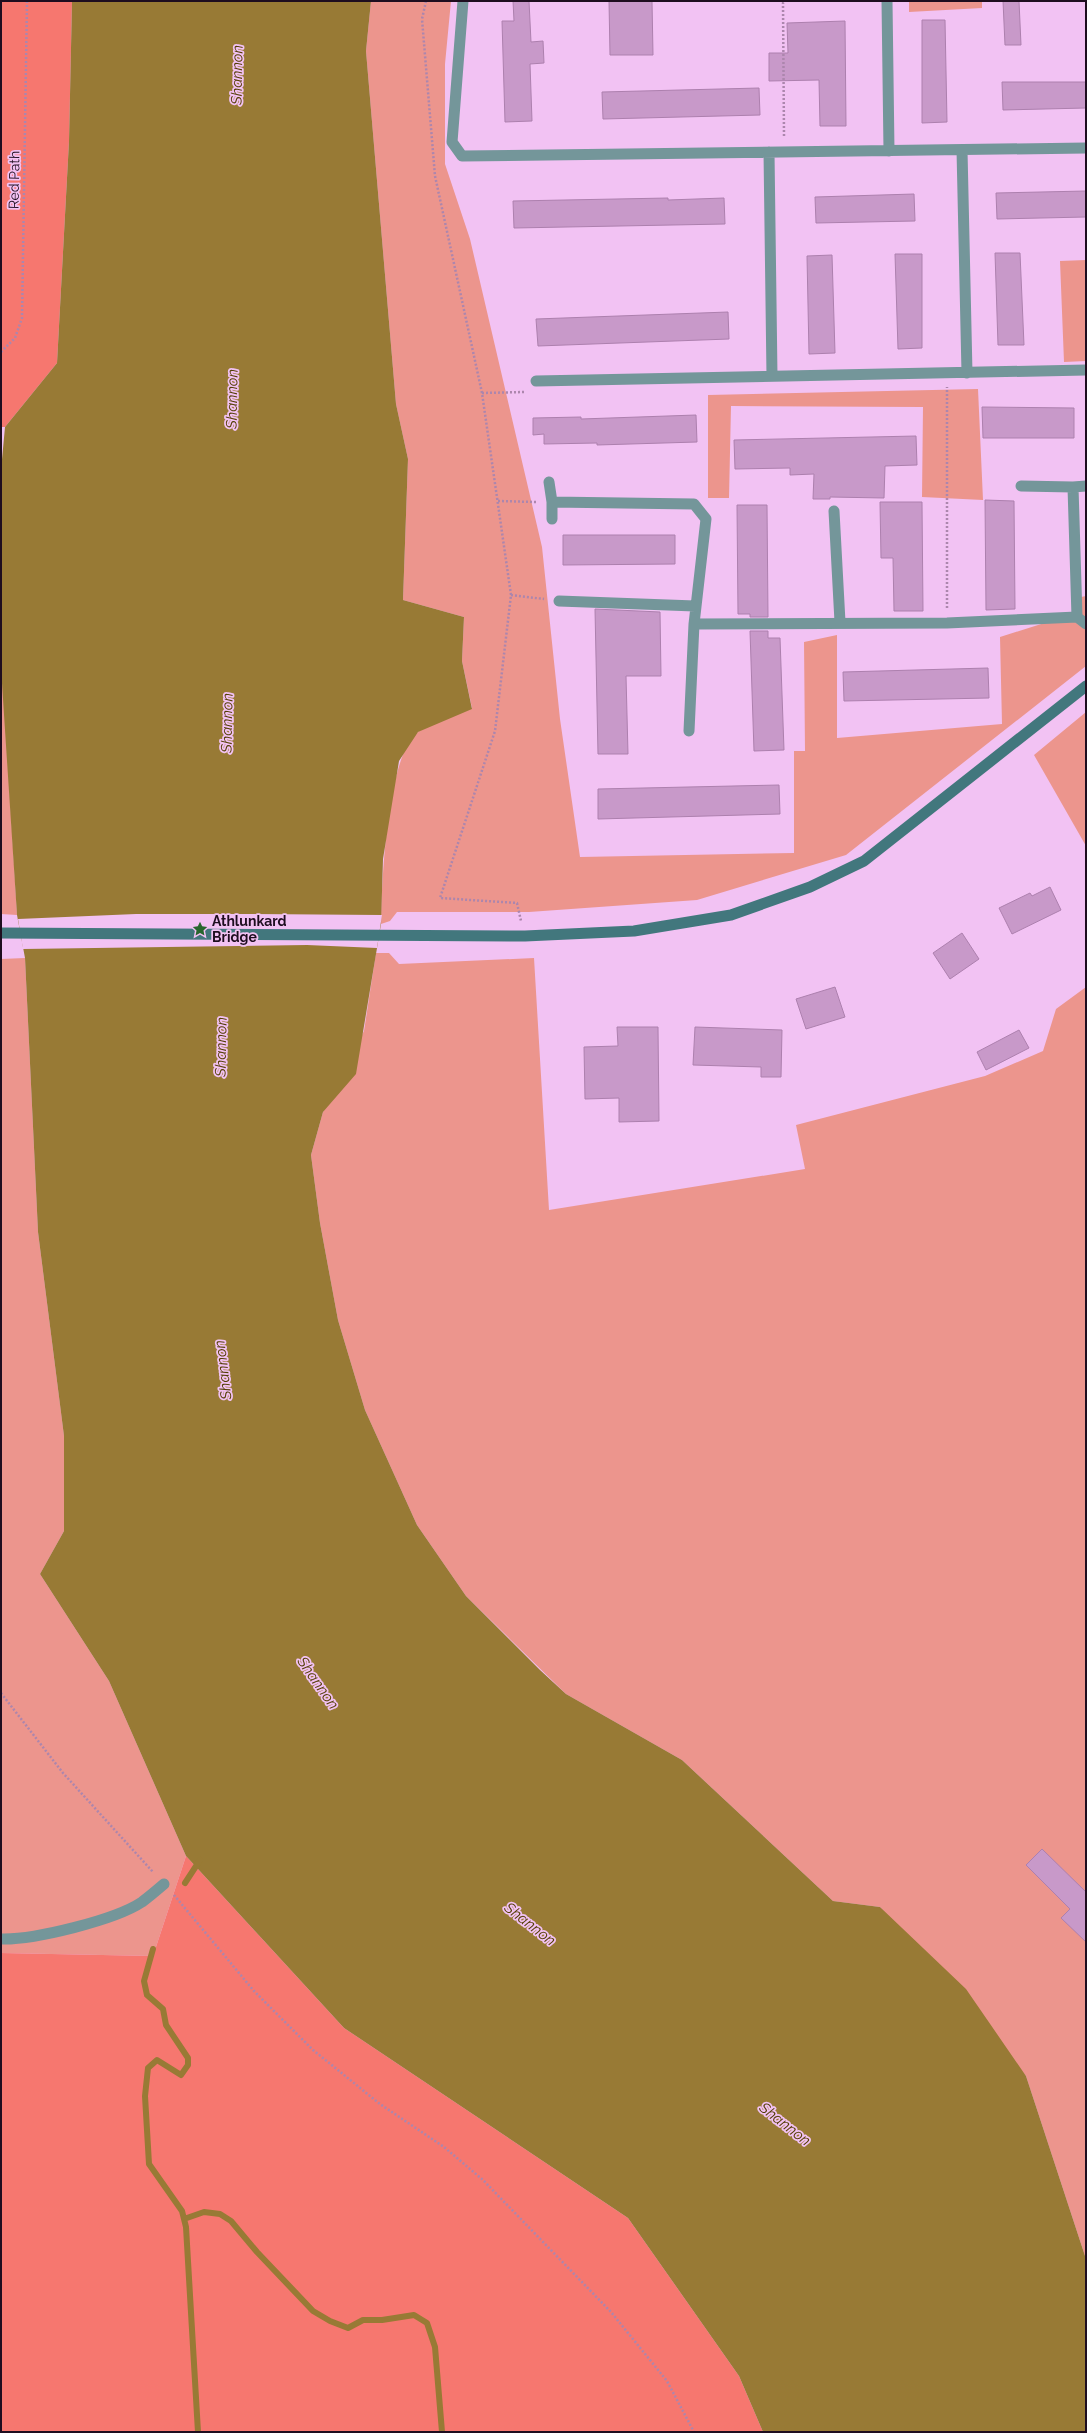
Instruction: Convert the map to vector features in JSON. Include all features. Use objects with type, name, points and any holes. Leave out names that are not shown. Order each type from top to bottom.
[{"type":"main road","points":[[1,933],[525,936],[634,931],[731,915],[810,887],[864,861],[1086,686]]},
{"type":"street","points":[[463,1],[452,142],[462,156],[1086,148]]},
{"type":"street","points":[[888,1],[889,151]]},
{"type":"street","points":[[962,150],[967,373]]},
{"type":"street","points":[[769,152],[772,376]]},
{"type":"street","points":[[536,382],[1086,370]]},
{"type":"street","points":[[549,482],[552,502],[552,519]]},
{"type":"street","points":[[1021,486],[1086,486]]},
{"type":"street","points":[[1073,487],[1077,617]]},
{"type":"street","points":[[552,502],[694,504],[706,519],[695,606],[689,731]]},
{"type":"street","points":[[834,511],[840,622]]},
{"type":"street","points":[[559,601],[695,606]]},
{"type":"street","points":[[694,624],[840,622],[947,623],[1077,617],[1086,624]]},
{"type":"street","points":[[1,1939],[20,1939],[96,1921],[141,1902],[164,1884]]},
{"type":"path","name":"Red Path","points":[[1,352],[15,338],[22,318],[27,1]]},
{"type":"path","points":[[426,1],[422,19],[435,176],[482,393],[511,595],[495,731],[440,898],[516,903],[525,936]]},
{"type":"path","points":[[784,152],[783,3],[785,1]]},
{"type":"path","points":[[947,373],[947,623]]},
{"type":"path","points":[[482,393],[524,393],[536,382]]},
{"type":"path","points":[[498,501],[552,502]]},
{"type":"path","points":[[511,595],[559,601]]},
{"type":"path","points":[[1,1693],[63,1773],[164,1884],[254,1991],[313,2050],[380,2104],[444,2147],[483,2180],[611,2312],[666,2382],[694,2432]]},
{"type":"shaded area","points":[[1,1],[72,1],[69,141],[57,363],[5,427],[1,427]]},
{"type":"shaded area","points":[[371,1],[451,1],[445,64],[445,164],[470,239],[542,547],[560,719],[580,857],[794,853],[794,751],[805,751],[804,642],[837,635],[837,738],[1002,724],[1000,637],[1079,612],[1081,597],[1086,596],[1086,666],[846,855],[697,900],[529,912],[397,912],[390,921],[381,924],[388,822],[399,765],[408,744],[419,731],[438,721],[472,708],[462,661],[464,617],[403,600],[408,459],[396,404],[366,51]]},
{"type":"shaded area","points":[[909,1],[982,1],[982,8],[909,12]]},
{"type":"shaded area","points":[[1086,260],[1086,361],[1064,362],[1060,261]]},
{"type":"shaded area","points":[[978,389],[983,500],[922,497],[923,407],[731,406],[729,498],[708,498],[708,395]]},
{"type":"shaded area","points":[[1,668],[4,697],[17,915],[1,914]]},
{"type":"shaded area","points":[[1086,712],[1086,846],[1034,755]]},
{"type":"shaded area","points":[[376,953],[389,953],[399,964],[534,958],[549,1210],[805,1169],[796,1125],[985,1076],[1043,1051],[1056,1009],[1086,987],[1086,2259],[1026,2076],[880,1907],[833,1901],[682,1760],[566,1694],[466,1596],[417,1525],[365,1410],[338,1320],[320,1223],[311,1155],[323,1112],[364,1031]]},
{"type":"shaded area","points":[[25,958],[38,1232],[64,1436],[64,1531],[40,1574],[109,1681],[186,1856],[153,1956],[1,1953],[1,959]]},
{"type":"shaded area","points":[[186,1856],[344,2028],[628,2218],[739,2376],[763,2432],[1,2432],[1,1953],[153,1956]]},
{"type":"water","name":"Shannon","points":[[72,1],[371,1],[366,51],[396,404],[408,459],[403,600],[464,617],[462,661],[472,709],[418,732],[399,761],[383,859],[381,924],[356,1074],[323,1112],[311,1155],[320,1223],[338,1320],[365,1410],[417,1525],[466,1596],[566,1694],[682,1760],[833,1901],[880,1907],[966,1989],[1026,2076],[1086,2259],[1086,2432],[763,2432],[739,2376],[628,2218],[344,2028],[186,1856],[109,1681],[40,1574],[64,1531],[64,1436],[38,1232],[25,958],[17,915],[1,668],[1,470],[5,427],[57,363],[69,141]]},
{"type":"pier","name":"Athlunkard Bridge","points":[[136,914],[382,915],[377,948],[307,945],[23,949],[18,919]]},
{"type":"building","points":[[513,1],[529,1],[531,42],[543,41],[544,63],[530,64],[532,121],[505,122],[502,21],[514,21]]},
{"type":"building","points":[[609,1],[652,1],[653,55],[610,55]]},
{"type":"building","points":[[1003,1],[1019,1],[1021,45],[1005,45]]},
{"type":"building","points":[[922,20],[945,20],[947,122],[922,123]]},
{"type":"building","points":[[845,21],[846,126],[820,126],[819,80],[769,81],[769,53],[788,53],[787,23]]},
{"type":"building","points":[[1002,82],[1086,82],[1086,108],[1003,110]]},
{"type":"building","points":[[759,88],[760,115],[603,119],[602,92]]},
{"type":"building","points":[[1086,191],[1086,217],[997,219],[996,193]]},
{"type":"building","points":[[914,194],[915,221],[816,223],[815,197]]},
{"type":"building","points":[[668,198],[668,200],[724,198],[725,224],[514,228],[513,201]]},
{"type":"building","points":[[995,253],[1020,253],[1024,345],[998,345]]},
{"type":"building","points":[[895,254],[922,254],[922,348],[898,349]]},
{"type":"building","points":[[832,255],[835,353],[809,354],[807,256]]},
{"type":"building","points":[[728,312],[729,339],[538,346],[536,319]]},
{"type":"building","points":[[982,407],[1074,408],[1074,438],[983,438]]},
{"type":"building","points":[[696,415],[697,442],[597,445],[597,443],[544,444],[544,434],[533,435],[533,418],[581,417],[581,419]]},
{"type":"building","points":[[916,436],[917,465],[885,466],[884,498],[830,497],[830,499],[813,499],[814,474],[790,475],[790,468],[735,469],[734,440]]},
{"type":"building","points":[[985,500],[1014,501],[1015,609],[986,610]]},
{"type":"building","points":[[880,502],[922,502],[923,611],[894,611],[893,558],[881,558]]},
{"type":"building","points":[[737,505],[767,505],[768,617],[750,617],[750,614],[738,614]]},
{"type":"building","points":[[563,535],[675,535],[675,564],[563,565]]},
{"type":"building","points":[[595,609],[660,612],[661,676],[626,676],[628,754],[598,754]]},
{"type":"building","points":[[750,631],[768,631],[768,638],[780,638],[784,750],[754,751]]},
{"type":"building","points":[[988,668],[989,698],[844,701],[843,672]]},
{"type":"building","points":[[779,785],[780,814],[598,819],[598,789]]},
{"type":"building","points":[[1050,887],[1061,910],[1012,934],[999,908],[1030,893],[1032,896]]},
{"type":"building","points":[[962,933],[979,959],[950,979],[933,953]]},
{"type":"building","points":[[835,987],[845,1017],[806,1029],[796,999]]},
{"type":"building","points":[[617,1027],[658,1027],[659,1121],[619,1122],[619,1098],[585,1099],[584,1047],[618,1046]]},
{"type":"building","points":[[695,1027],[782,1030],[781,1077],[761,1077],[761,1067],[693,1065]]},
{"type":"building","points":[[1019,1030],[1029,1048],[986,1070],[977,1052]]},
{"type":"building","points":[[1042,1849],[1086,1892],[1086,1942],[1061,1918],[1070,1909],[1026,1865]]},
{"type":"waterway","points":[[185,1883],[200,1860]]},
{"type":"waterway","points":[[153,1949],[144,1981],[147,1995],[163,2009],[166,2025],[188,2058],[188,2065],[181,2075],[157,2060],[148,2068],[145,2096],[149,2164],[182,2211],[186,2227],[198,2432]]},
{"type":"waterway","points":[[184,2219],[204,2212],[220,2214],[231,2221],[257,2252],[313,2311],[330,2321],[348,2328],[363,2320],[382,2320],[414,2315],[427,2323],[435,2347],[442,2432]]},
{"type":"place","name":"Athlunkard Bridge","points":[[200,929]]}]
